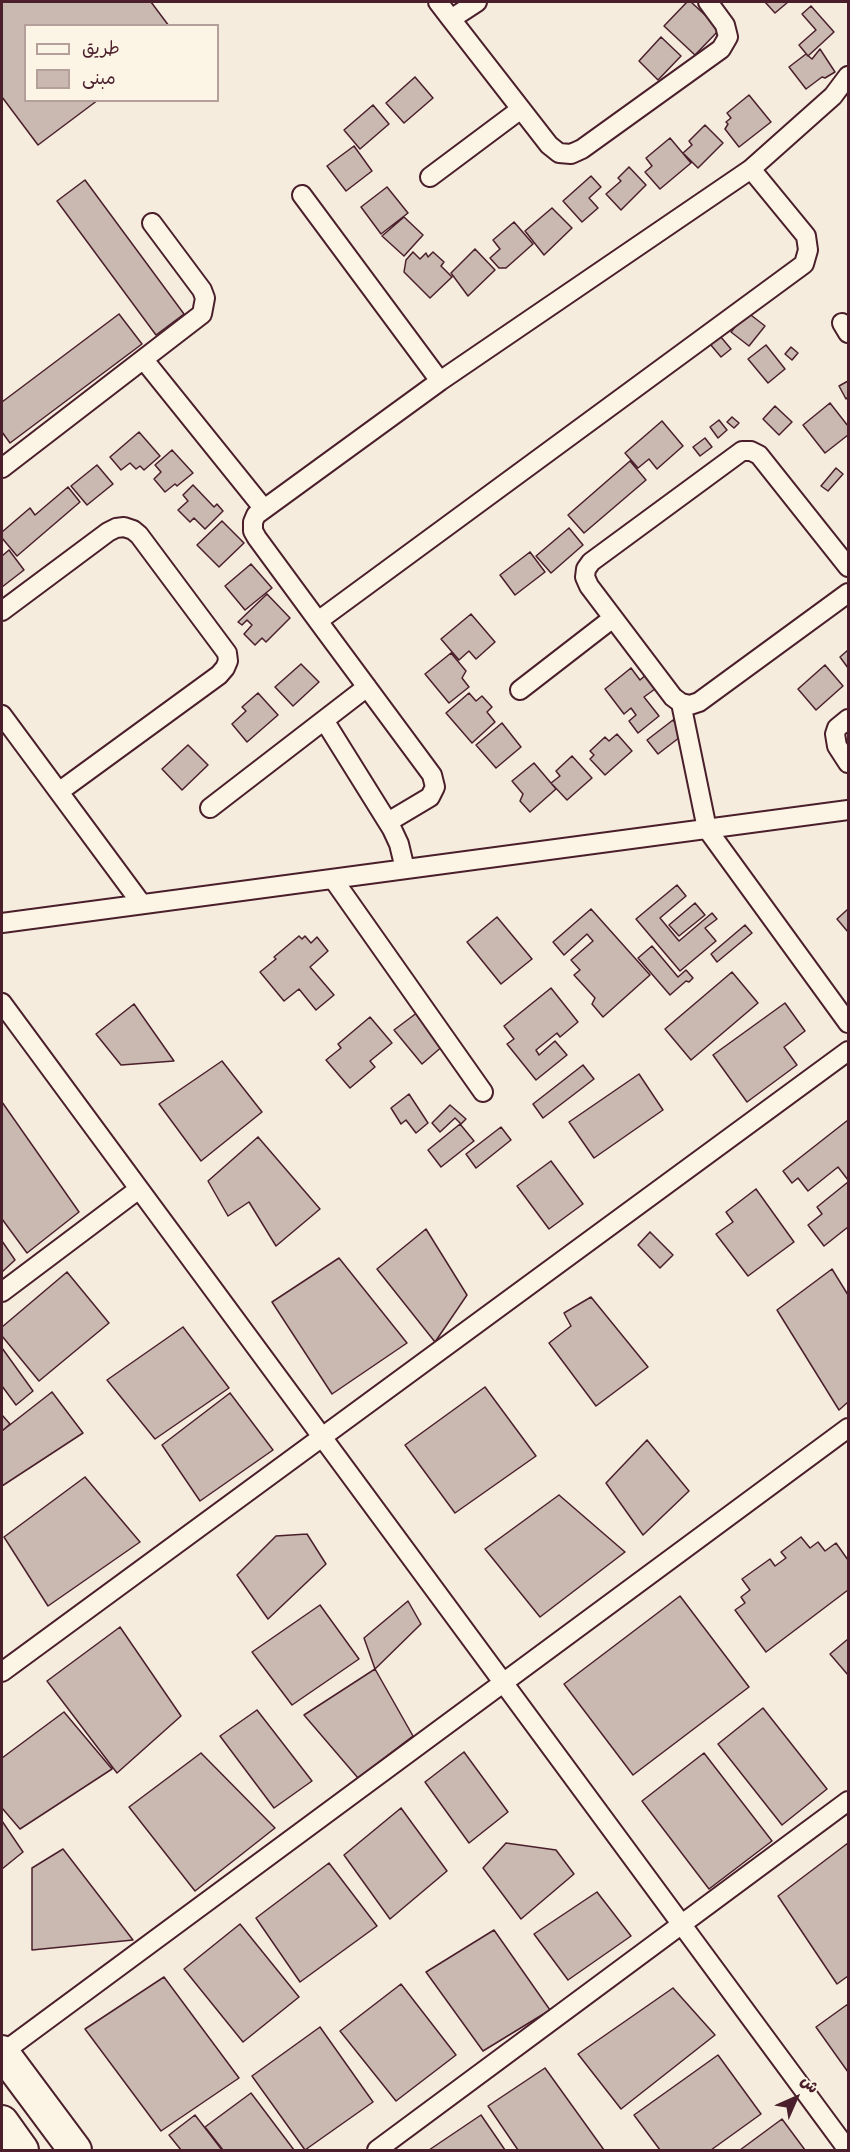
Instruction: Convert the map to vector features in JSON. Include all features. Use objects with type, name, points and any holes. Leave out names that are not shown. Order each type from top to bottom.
[{"type":"highway","points":[[2,2052],[75,2151]]},
{"type":"street","points":[[438,2],[549,145],[559,153],[571,154],[582,149],[721,49],[728,37],[725,25],[708,2]]},
{"type":"street","points":[[451,19],[477,2]]},
{"type":"street","points":[[388,822],[429,797],[433,793],[435,781],[368,687],[256,538],[253,522],[256,515],[440,381],[751,169],[833,96],[849,76]]},
{"type":"street","points":[[430,177],[521,109]]},
{"type":"street","points":[[318,621],[804,264],[808,250],[806,236],[751,169]]},
{"type":"street","points":[[302,195],[440,381]]},
{"type":"street","points":[[2,468],[202,314],[205,298],[202,290],[152,224]]},
{"type":"street","points":[[144,360],[264,509]]},
{"type":"street","points":[[849,567],[759,455],[751,451],[742,451],[591,562],[586,569],[585,577],[589,586],[673,697],[681,703],[690,705],[699,702],[849,593]]},
{"type":"street","points":[[2,611],[108,532],[124,527],[139,535],[227,652],[228,661],[225,669],[219,675],[60,791]]},
{"type":"street","points":[[520,690],[614,618]]},
{"type":"street","points":[[210,808],[368,687]]},
{"type":"street","points":[[681,703],[707,829],[849,1023]]},
{"type":"street","points":[[2,715],[141,903]]},
{"type":"street","points":[[849,718],[837,728],[835,734],[837,746],[849,763]]},
{"type":"street","points":[[324,720],[388,822],[399,844],[405,869]]},
{"type":"street","points":[[2,923],[849,810]]},
{"type":"street","points":[[333,879],[483,1092]]},
{"type":"street","points":[[2,1003],[849,2150]]},
{"type":"street","points":[[2,1672],[849,1051]]},
{"type":"street","points":[[2,1292],[139,1189]]},
{"type":"street","points":[[2,2052],[849,1428]]},
{"type":"street","points":[[377,2151],[849,1801]]},
{"type":"building","points":[[2,2],[151,2],[168,24],[24,24],[24,102],[95,102],[38,145],[2,97]]},
{"type":"building","points":[[687,2],[691,2],[720,29],[695,55],[664,26]]},
{"type":"building","points":[[765,2],[788,2],[775,13]]},
{"type":"building","points":[[811,6],[834,32],[808,56],[799,45],[816,30],[802,14]]},
{"type":"building","points":[[661,37],[681,56],[658,80],[639,61]]},
{"type":"building","points":[[820,49],[835,72],[825,78],[822,77],[806,89],[789,67],[806,54],[812,59]]},
{"type":"building","points":[[415,77],[433,98],[404,123],[386,103]]},
{"type":"building","points":[[749,95],[771,122],[739,147],[725,129],[728,124],[726,122],[731,118],[727,113]]},
{"type":"building","points":[[373,105],[389,124],[360,149],[344,130]]},
{"type":"building","points":[[705,125],[723,143],[698,168],[683,153],[692,145],[689,141]]},
{"type":"building","points":[[670,138],[691,163],[660,189],[645,172],[652,166],[646,158]]},
{"type":"building","points":[[354,146],[372,171],[346,191],[327,166]]},
{"type":"building","points":[[629,167],[646,185],[621,210],[606,194],[621,181],[618,178]]},
{"type":"building","points":[[591,176],[601,187],[589,198],[598,208],[582,222],[563,201]]},
{"type":"building","points":[[85,180],[184,314],[156,335],[57,201]]},
{"type":"building","points":[[387,187],[408,213],[381,234],[361,207]]},
{"type":"building","points":[[552,208],[572,228],[544,255],[525,231]]},
{"type":"building","points":[[404,217],[423,235],[404,256],[382,236]]},
{"type":"building","points":[[514,222],[533,244],[506,268],[499,268],[490,258],[500,249],[493,240]]},
{"type":"building","points":[[475,249],[495,270],[468,296],[451,273]]},
{"type":"building","points":[[413,252],[420,259],[426,253],[428,257],[433,252],[444,262],[441,266],[452,277],[430,298],[404,272],[406,260]]},
{"type":"building","points":[[747,312],[765,326],[749,346],[731,332]]},
{"type":"building","points":[[119,314],[142,344],[10,443],[2,432],[2,402]]},
{"type":"building","points":[[715,330],[731,349],[721,357],[705,338]]},
{"type":"building","points":[[766,345],[785,369],[768,383],[748,359]]},
{"type":"building","points":[[791,347],[798,353],[792,360],[785,354]]},
{"type":"building","points":[[848,381],[848,397],[846,399],[839,386]]},
{"type":"building","points":[[830,403],[848,426],[848,435],[825,453],[803,425]]},
{"type":"building","points":[[775,406],[792,422],[779,435],[763,419]]},
{"type":"building","points":[[732,417],[739,423],[734,428],[727,422]]},
{"type":"building","points":[[719,420],[727,430],[718,438],[710,427]]},
{"type":"building","points":[[662,421],[683,446],[657,469],[649,459],[638,468],[625,453]]},
{"type":"building","points":[[139,432],[160,456],[144,470],[140,466],[136,469],[130,463],[121,470],[110,457]]},
{"type":"building","points":[[705,438],[712,447],[700,456],[693,447]]},
{"type":"building","points":[[172,450],[193,473],[165,492],[154,479],[161,472],[155,465]]},
{"type":"building","points":[[630,461],[646,480],[584,533],[568,515]]},
{"type":"building","points":[[97,465],[113,484],[87,505],[71,486]]},
{"type":"building","points":[[836,468],[843,474],[828,491],[821,486]]},
{"type":"building","points":[[193,485],[214,507],[217,504],[223,511],[205,529],[194,518],[190,522],[178,510],[188,501],[183,495]]},
{"type":"building","points":[[68,487],[80,502],[17,556],[2,538],[2,532],[30,508],[35,515]]},
{"type":"building","points":[[222,521],[244,543],[219,567],[197,545]]},
{"type":"building","points":[[569,528],[583,545],[551,573],[536,556]]},
{"type":"building","points":[[9,550],[24,570],[2,587],[2,556]]},
{"type":"building","points":[[530,552],[545,572],[515,595],[500,575]]},
{"type":"building","points":[[251,564],[272,588],[245,610],[225,586]]},
{"type":"building","points":[[267,594],[290,618],[266,642],[262,638],[255,645],[244,634],[252,625],[247,620],[242,625],[238,622]]},
{"type":"building","points":[[471,614],[495,642],[476,659],[469,651],[459,660],[441,639]]},
{"type":"building","points":[[848,650],[848,668],[840,657]]},
{"type":"building","points":[[451,653],[466,671],[462,678],[469,687],[449,703],[425,674]]},
{"type":"building","points":[[301,664],[319,682],[293,706],[275,687]]},
{"type":"building","points":[[825,665],[843,686],[816,710],[798,689]]},
{"type":"building","points":[[631,668],[640,680],[648,673],[659,686],[644,697],[659,716],[638,733],[629,721],[636,715],[631,708],[624,714],[605,689]]},
{"type":"building","points":[[258,693],[278,715],[247,742],[232,724],[246,711],[242,707]]},
{"type":"building","points":[[469,693],[476,701],[482,696],[492,707],[487,712],[495,722],[472,743],[446,713]]},
{"type":"building","points":[[673,720],[684,734],[658,754],[647,740]]},
{"type":"building","points":[[502,723],[521,747],[496,768],[476,745]]},
{"type":"building","points":[[617,734],[632,751],[605,775],[590,759],[594,755],[590,751],[605,737],[609,741]]},
{"type":"building","points":[[188,745],[208,765],[182,790],[162,769]]},
{"type":"building","points":[[572,756],[592,778],[567,800],[551,783],[560,776],[556,771]]},
{"type":"building","points":[[534,763],[556,789],[530,812],[520,801],[523,794],[512,781]]},
{"type":"building","points":[[677,885],[686,896],[660,918],[679,941],[712,913],[717,919],[705,928],[716,941],[680,971],[636,919]]},
{"type":"building","points":[[695,903],[705,915],[679,936],[669,925]]},
{"type":"building","points":[[591,909],[650,975],[603,1017],[592,1004],[595,998],[574,975],[580,970],[571,960],[593,941],[587,934],[564,955],[553,942]]},
{"type":"building","points":[[848,909],[848,932],[837,919]]},
{"type":"building","points":[[497,917],[532,959],[501,984],[467,942]]},
{"type":"building","points":[[745,925],[752,933],[717,962],[711,954]]},
{"type":"building","points":[[299,936],[302,939],[305,936],[311,943],[317,937],[328,951],[310,967],[334,995],[316,1010],[299,989],[284,1001],[260,972]]},
{"type":"building","points":[[652,946],[678,977],[686,970],[693,978],[670,995],[638,958]]},
{"type":"building","points":[[732,972],[758,1003],[691,1060],[665,1029]]},
{"type":"building","points":[[551,988],[578,1022],[560,1037],[557,1033],[536,1050],[539,1055],[555,1041],[567,1055],[536,1080],[507,1044],[514,1039],[504,1026]]},
{"type":"building","points":[[785,1003],[805,1031],[784,1047],[797,1065],[747,1102],[713,1055]]},
{"type":"building","points":[[134,1004],[174,1061],[121,1065],[96,1034]]},
{"type":"building","points":[[418,1012],[444,1045],[422,1064],[394,1030]]},
{"type":"building","points":[[370,1017],[392,1043],[370,1061],[375,1067],[350,1088],[326,1060],[341,1048],[338,1044]]},
{"type":"building","points":[[222,1061],[262,1112],[201,1161],[159,1104]]},
{"type":"building","points":[[583,1065],[594,1079],[543,1118],[533,1104]]},
{"type":"building","points":[[639,1074],[663,1110],[594,1158],[569,1122]]},
{"type":"building","points":[[409,1094],[428,1123],[416,1133],[406,1120],[401,1124],[391,1108]]},
{"type":"building","points":[[2,1102],[79,1212],[27,1253],[2,1219]]},
{"type":"building","points":[[450,1105],[466,1119],[461,1124],[455,1118],[440,1132],[432,1123]]},
{"type":"building","points":[[848,1120],[848,1180],[838,1167],[808,1191],[798,1178],[792,1183],[783,1171]]},
{"type":"building","points":[[460,1124],[474,1141],[441,1167],[428,1150]]},
{"type":"building","points":[[501,1127],[511,1140],[476,1168],[466,1154]]},
{"type":"building","points":[[258,1137],[320,1209],[276,1246],[249,1202],[228,1216],[208,1181]]},
{"type":"building","points":[[551,1161],[583,1204],[549,1229],[517,1186]]},
{"type":"building","points":[[848,1182],[848,1227],[824,1246],[808,1225],[822,1214],[817,1207]]},
{"type":"building","points":[[756,1189],[794,1242],[748,1276],[716,1234],[733,1222],[726,1212]]},
{"type":"building","points":[[426,1229],[467,1295],[435,1342],[377,1269]]},
{"type":"building","points":[[650,1232],[673,1255],[660,1268],[638,1245]]},
{"type":"building","points":[[2,1241],[15,1260],[2,1272]]},
{"type":"building","points":[[339,1258],[407,1343],[332,1394],[272,1302]]},
{"type":"building","points":[[832,1269],[848,1295],[848,1402],[839,1410],[777,1310]]},
{"type":"building","points":[[67,1272],[109,1323],[39,1381],[2,1336],[2,1327]]},
{"type":"building","points":[[591,1297],[648,1367],[596,1406],[549,1343],[571,1326],[564,1313]]},
{"type":"building","points":[[183,1327],[229,1388],[155,1439],[107,1380]]},
{"type":"building","points":[[2,1348],[33,1391],[16,1405],[2,1386]]},
{"type":"building","points":[[485,1387],[536,1456],[455,1513],[405,1445]]},
{"type":"building","points":[[52,1392],[83,1433],[2,1486],[2,1431]]},
{"type":"building","points":[[230,1393],[273,1450],[200,1501],[162,1445]]},
{"type":"building","points":[[2,1415],[10,1424],[2,1431]]},
{"type":"building","points":[[647,1440],[689,1491],[643,1535],[606,1483]]},
{"type":"building","points":[[85,1477],[140,1542],[48,1606],[4,1537]]},
{"type":"building","points":[[559,1495],[625,1552],[540,1617],[485,1549]]},
{"type":"building","points":[[307,1534],[326,1564],[268,1619],[237,1575],[276,1536]]},
{"type":"building","points":[[801,1537],[810,1548],[818,1542],[825,1551],[836,1543],[848,1560],[848,1590],[766,1652],[735,1610],[745,1603],[741,1597],[750,1590],[742,1579],[770,1559],[775,1566],[786,1558],[781,1552]]},
{"type":"building","points":[[680,1596],[749,1687],[633,1775],[564,1684]]},
{"type":"building","points":[[408,1601],[421,1624],[375,1669],[364,1638]]},
{"type":"building","points":[[320,1605],[359,1659],[292,1705],[252,1652]]},
{"type":"building","points":[[120,1627],[181,1716],[117,1773],[47,1681]]},
{"type":"building","points":[[848,1639],[848,1675],[830,1654]]},
{"type":"building","points":[[375,1669],[413,1736],[358,1778],[304,1715]]},
{"type":"building","points":[[763,1708],[827,1789],[782,1825],[718,1744]]},
{"type":"building","points":[[257,1710],[312,1781],[274,1808],[220,1736]]},
{"type":"building","points":[[64,1712],[112,1769],[20,1829],[2,1808],[2,1758]]},
{"type":"building","points":[[464,1752],[508,1812],[469,1843],[425,1782]]},
{"type":"building","points":[[201,1753],[275,1828],[195,1891],[129,1807]]},
{"type":"building","points":[[704,1753],[772,1841],[709,1889],[642,1801]]},
{"type":"building","points":[[401,1808],[447,1871],[390,1919],[344,1855]]},
{"type":"building","points":[[2,1821],[23,1852],[2,1869]]},
{"type":"building","points":[[506,1843],[556,1850],[574,1874],[521,1919],[483,1868]]},
{"type":"building","points":[[848,1843],[848,1976],[837,1984],[778,1896]]},
{"type":"building","points":[[63,1849],[133,1940],[32,1950],[32,1868]]},
{"type":"building","points":[[329,1863],[377,1926],[300,1982],[256,1918]]},
{"type":"building","points":[[597,1892],[631,1936],[568,1980],[534,1934]]},
{"type":"building","points":[[240,1924],[299,1997],[243,2042],[184,1969]]},
{"type":"building","points":[[494,1930],[550,2010],[483,2051],[426,1972]]},
{"type":"building","points":[[164,1977],[239,2078],[161,2131],[85,2029]]},
{"type":"building","points":[[401,1984],[456,2055],[396,2101],[340,2031]]},
{"type":"building","points":[[673,1988],[715,2035],[621,2109],[578,2054]]},
{"type":"building","points":[[848,2004],[848,2072],[816,2027]]},
{"type":"building","points":[[320,2027],[373,2102],[305,2150],[252,2076]]},
{"type":"building","points":[[718,2055],[761,2114],[711,2150],[660,2150],[634,2115]]},
{"type":"building","points":[[545,2068],[604,2150],[518,2150],[488,2106]]},
{"type":"building","points":[[251,2093],[294,2150],[223,2150],[205,2127]]},
{"type":"building","points":[[195,2115],[222,2150],[181,2150],[169,2135]]},
{"type":"building","points":[[481,2115],[505,2150],[429,2150]]},
{"type":"building","points":[[782,2119],[805,2150],[740,2150]]}]
